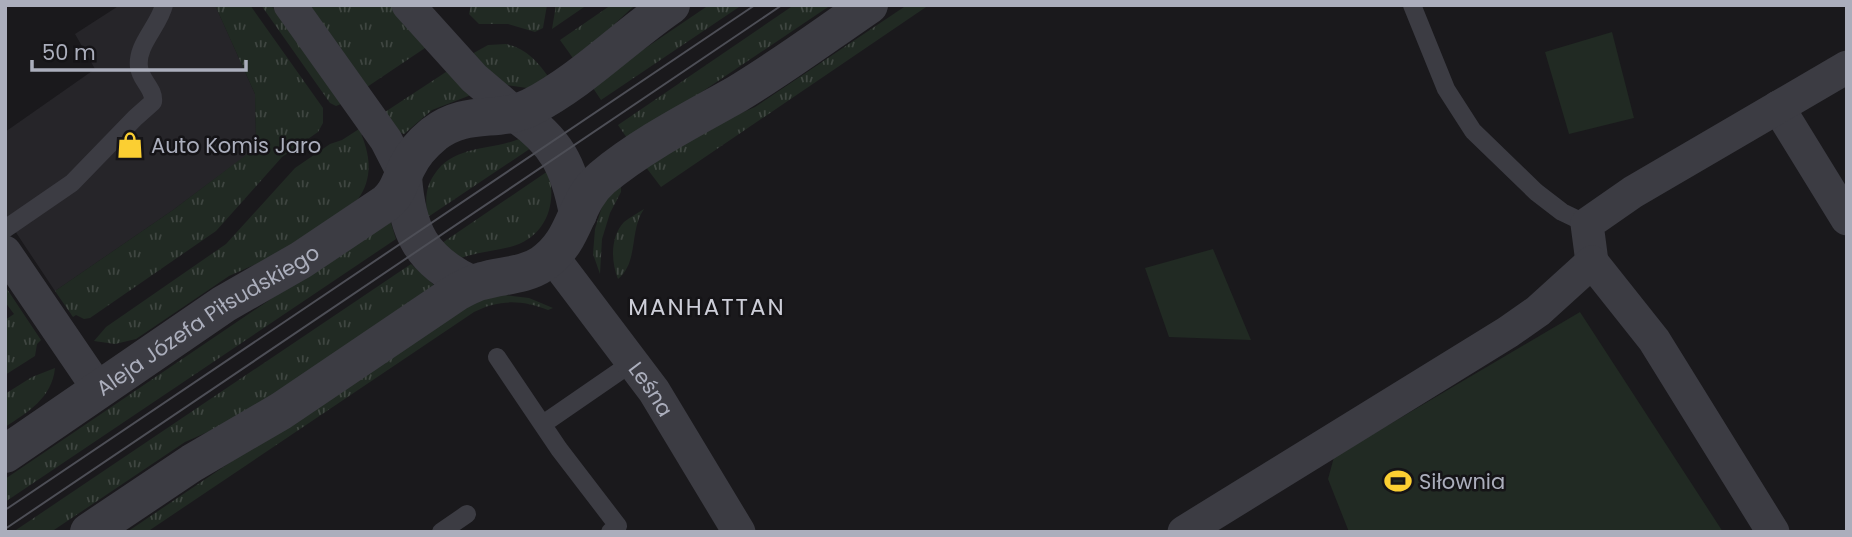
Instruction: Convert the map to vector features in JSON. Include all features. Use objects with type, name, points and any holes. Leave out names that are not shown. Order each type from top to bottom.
[{"type":"street","points":[[290,5],[386,140],[403,176],[409,221],[422,248],[442,267],[471,285]]},
{"type":"street","points":[[408,5],[474,78],[539,130],[559,155],[569,176],[578,214]]},
{"type":"street","points":[[403,176],[418,149],[445,127],[474,117],[515,113],[529,108],[602,60],[671,5]]},
{"type":"street","points":[[89,532],[192,463],[281,411],[457,292],[471,285],[527,271],[551,256],[570,234],[586,195],[604,177],[674,129],[764,76],[869,5]]},
{"type":"street","points":[[1773,532],[1654,340],[1592,262],[1587,224],[1633,192],[1847,66]]},
{"type":"street","points":[[1778,107],[1847,219]]},
{"type":"street","name":"Aleja Józefa Piłsudskiego","points":[[5,454],[233,298],[302,260],[378,208],[395,195],[403,176]]},
{"type":"street","points":[[5,251],[99,390]]},
{"type":"street","name":"Leśna","points":[[551,256],[654,391],[739,532]]},
{"type":"street","points":[[1184,532],[1508,332],[1538,311],[1592,262]]},
{"type":"lane","points":[[5,229],[72,183],[135,117],[153,102],[153,93],[141,76],[139,58],[164,5]]},
{"type":"lane","points":[[1412,5],[1446,89],[1473,131],[1536,192],[1562,212],[1587,224]]},
{"type":"lane","points":[[497,357],[558,449],[618,526],[610,532]]},
{"type":"lane","points":[[543,424],[632,362]]},
{"type":"lane","points":[[441,532],[467,514]]},
{"type":"shaded area","name":"Auto Komis Jaro","points":[[120,5],[215,5],[255,94],[256,142],[254,149],[248,154],[173,210],[55,291],[5,216],[5,132],[95,69],[75,34]]},
{"type":"green space","points":[[215,5],[250,5],[323,108],[323,123],[318,132],[282,157],[216,231],[90,318],[84,319],[76,315],[73,317],[55,291],[173,210],[254,149],[255,94]]},
{"type":"green space","points":[[261,5],[271,5],[341,104],[336,106],[330,103]]},
{"type":"green space","points":[[309,5],[392,5],[428,46],[367,87]]},
{"type":"green space","points":[[471,5],[547,5],[543,28],[535,32],[508,24],[479,24],[469,14]]},
{"type":"green space","points":[[556,5],[587,5],[552,29]]},
{"type":"green space","points":[[611,5],[635,5],[575,61],[560,40]]},
{"type":"green space","points":[[709,5],[742,5],[601,100],[591,85]]},
{"type":"green space","points":[[794,5],[831,5],[629,141],[618,125]]},
{"type":"green space","points":[[907,5],[929,5],[661,187],[645,166],[700,131],[755,107]]},
{"type":"green space","points":[[1612,32],[1634,118],[1569,134],[1545,52]]},
{"type":"green space","points":[[506,44],[531,57],[550,79],[527,88],[507,85],[470,55],[488,45]]},
{"type":"green space","points":[[449,70],[471,95],[432,110],[404,134],[401,133],[385,112]]},
{"type":"green space","points":[[359,129],[369,165],[366,182],[358,199],[292,248],[229,276],[136,339],[115,344],[94,341],[106,327],[226,244],[295,168],[330,144]]},
{"type":"green space","points":[[519,139],[531,148],[428,217],[427,190],[442,165],[451,158],[472,150]]},
{"type":"green space","points":[[548,171],[551,183],[550,207],[546,218],[533,236],[510,247],[461,258],[442,243]]},
{"type":"green space","points":[[621,186],[602,239],[600,274],[593,254],[595,229],[604,200]]},
{"type":"green space","points":[[644,209],[639,217],[629,264],[618,279],[613,257],[616,235],[624,222]]},
{"type":"green space","points":[[386,221],[391,223],[396,239],[5,502],[5,479]]},
{"type":"green space","points":[[1213,249],[1251,340],[1169,337],[1145,268]]},
{"type":"green space","points":[[411,264],[434,285],[253,412],[185,442],[51,532],[13,532]]},
{"type":"green space","points":[[5,286],[41,340],[37,344],[35,356],[5,375],[5,320],[14,314],[5,302]]},
{"type":"green space","points":[[505,295],[529,298],[553,308],[548,310],[511,302],[474,312],[147,532],[127,532],[428,329],[476,300]]},
{"type":"green space","points":[[1580,312],[1723,532],[1349,532],[1328,479],[1334,457]]},
{"type":"green space","points":[[55,368],[53,379],[44,396],[30,410],[5,427],[5,394],[32,377]]},
{"type":"tram line","points":[[5,510],[755,5]]},
{"type":"tram line","points":[[5,529],[782,5]]},
{"type":"place","name":"Auto Komis Jaro","points":[[130,145]]},
{"type":"place","name":"Siłownia","points":[[1398,481]]},
{"type":"district","name":"MANHATTAN","points":[[707,307]]}]
